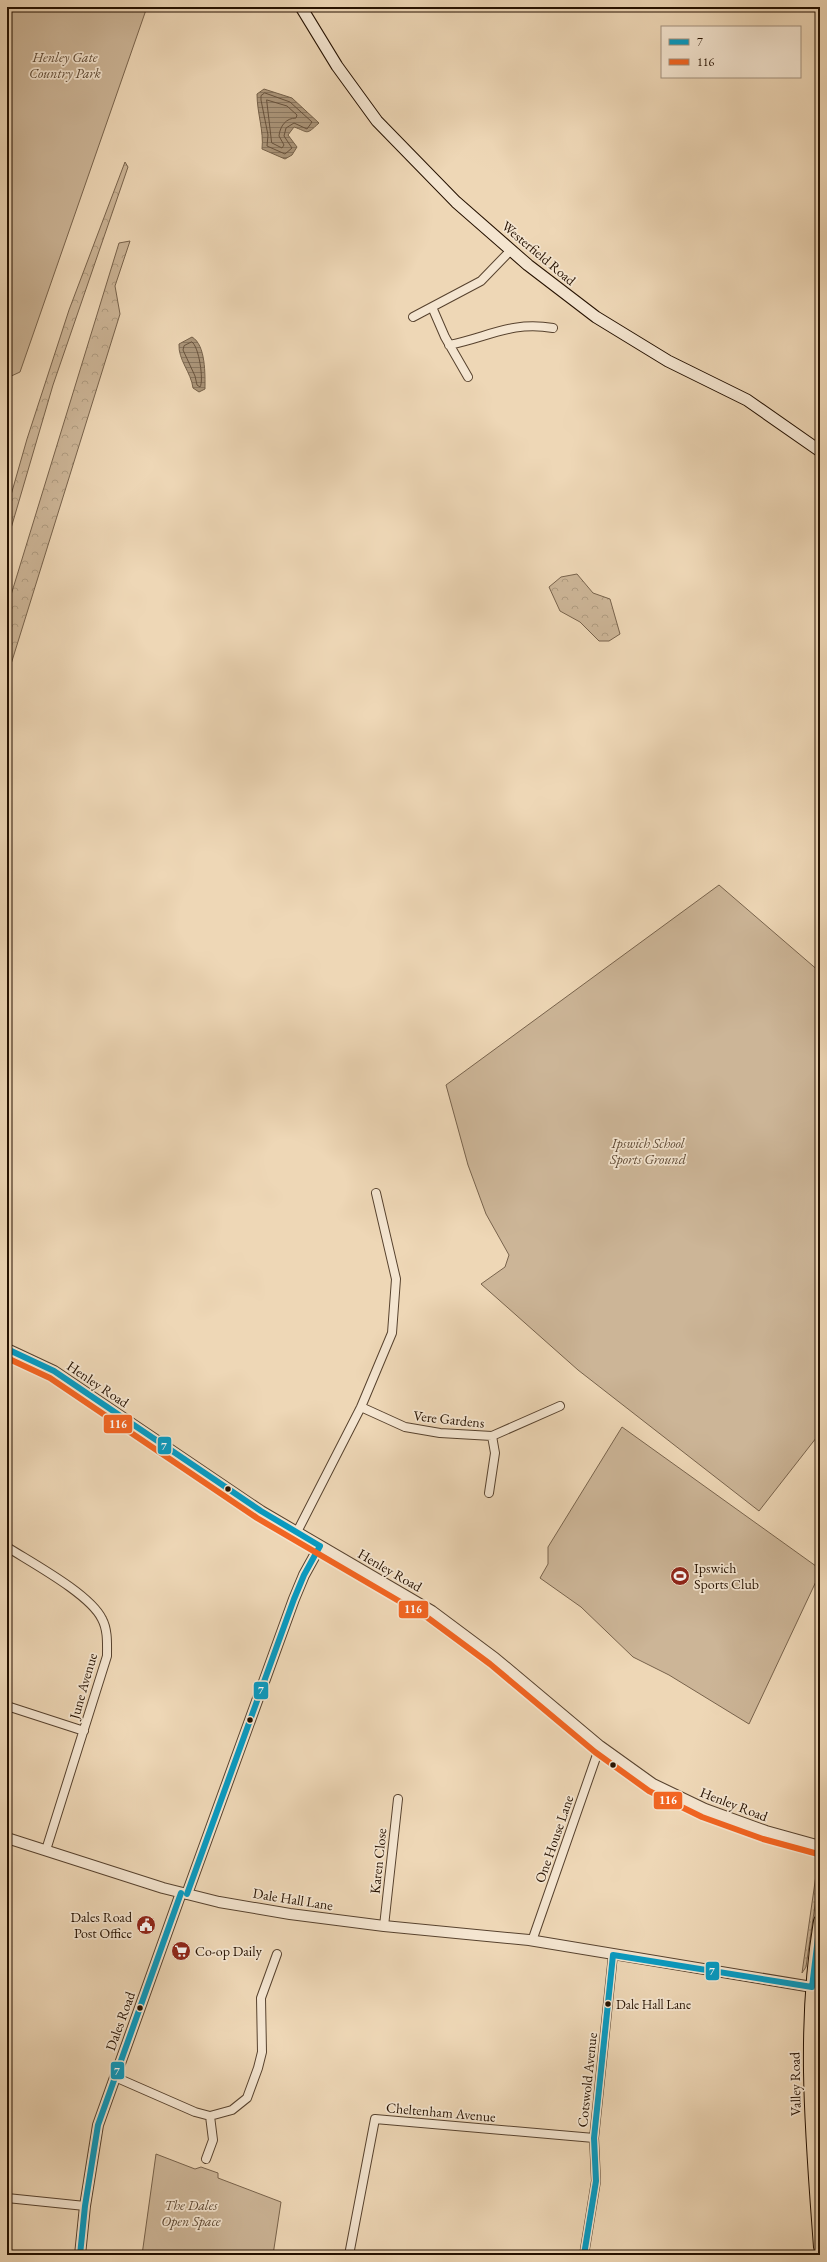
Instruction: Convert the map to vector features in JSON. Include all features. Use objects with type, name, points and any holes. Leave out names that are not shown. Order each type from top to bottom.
[{"type":"main road","name":"Westerfield Road","points":[[301,7],[337,66],[377,121],[456,202],[511,250],[554,286],[596,318],[668,361],[747,400],[820,451]]},
{"type":"main road","name":"Valley Road","points":[[820,1921],[816,1988],[809,2042],[810,2107],[820,2247]]},
{"type":"street","points":[[413,317],[481,281],[511,250]]},
{"type":"street","points":[[432,307],[449,345],[468,377]]},
{"type":"street","points":[[449,345],[472,341],[520,326],[553,328]]},
{"type":"street","points":[[297,1532],[360,1407],[392,1333],[396,1279],[376,1193]]},
{"type":"street","name":"Henley Road","points":[[7,1349],[54,1371],[297,1532],[453,1625],[631,1770],[679,1798],[766,1831],[820,1846]]},
{"type":"street","name":"Vere Gardens","points":[[360,1407],[405,1427],[440,1433],[492,1436],[560,1406]]},
{"type":"street","name":"Vere Gardens","points":[[489,1493],[495,1453],[492,1436]]},
{"type":"street","name":"Dales Road","points":[[80,2255],[85,2206],[98,2125],[294,1599],[304,1575],[320,1546]]},
{"type":"street","name":"June Avenue","points":[[7,1547],[82,1596],[102,1618],[107,1642],[107,1656],[46,1850]]},
{"type":"street","points":[[7,1706],[84,1731]]},
{"type":"street","name":"One House Lane","points":[[532,1941],[600,1746]]},
{"type":"street","name":"Karen Close","points":[[384,1926],[398,1799]]},
{"type":"street","name":"Dale Hall Lane","points":[[7,1838],[184,1893],[290,1914],[384,1926],[532,1941],[816,1988]]},
{"type":"street","points":[[115,2077],[195,2112],[210,2116],[232,2110],[247,2098],[253,2085],[262,2052],[261,1998],[277,1954]]},
{"type":"street","name":"Cotswold Avenue","points":[[584,2255],[596,2181],[594,2138],[613,1954]]},
{"type":"street","points":[[206,2159],[213,2140],[210,2116]]},
{"type":"street","name":"Cheltenham Avenue","points":[[349,2255],[375,2119],[594,2138]]},
{"type":"street","points":[[7,2198],[85,2206]]},
{"type":"green space","name":"Henley Gate Country Park","points":[[7,7],[147,7],[20,372],[7,378]]},
{"type":"green space","points":[[125,162],[128,167],[53,385],[7,542],[7,509],[27,439],[69,310]]},
{"type":"green space","points":[[130,241],[115,286],[120,314],[7,677],[7,608],[119,243]]},
{"type":"green space","points":[[577,574],[593,593],[610,599],[620,634],[609,641],[599,641],[580,622],[560,611],[549,587],[561,577]]},
{"type":"green space","name":"Ipswich School Sports Ground","points":[[719,885],[820,972],[820,1433],[759,1511],[578,1370],[481,1284],[505,1267],[509,1255],[486,1214],[468,1165],[446,1085]]},
{"type":"green space","name":"Ipswich Sports Club","points":[[622,1427],[820,1569],[820,1573],[749,1724],[669,1675],[633,1657],[581,1607],[540,1578],[548,1564],[548,1547]]},
{"type":"green space","points":[[817,1868],[820,1871],[806,1967],[802,1973]]},
{"type":"green space","points":[[820,2003],[820,2145],[817,2049]]},
{"type":"green space","name":"The Dales Open Space","points":[[156,2154],[195,2169],[201,2167],[218,2173],[218,2178],[281,2202],[273,2255],[142,2255]]},
{"type":"water","points":[[264,89],[292,98],[319,123],[307,132],[294,127],[288,135],[297,147],[292,155],[285,159],[262,149],[262,135],[257,94]]},
{"type":"water","points":[[192,337],[197,341],[200,347],[204,361],[205,389],[199,392],[193,388],[179,350],[179,344]]},
{"type":"transit line","name":"7","points":[[7,1349],[54,1371],[261,1511],[320,1546]]},
{"type":"transit line","name":"116","points":[[7,1358],[50,1378],[257,1518],[428,1618],[490,1664],[595,1752],[649,1791],[702,1817],[763,1839],[818,1854]]},
{"type":"transit line","name":"7","points":[[187,1894],[294,1599],[304,1575],[320,1546]]},
{"type":"transit line","name":"7","points":[[80,2255],[85,2206],[98,2125],[181,1893]]},
{"type":"transit line","name":"7","points":[[812,1987],[820,1921]]},
{"type":"transit line","name":"7","points":[[613,1955],[812,1987]]},
{"type":"transit line","name":"7","points":[[584,2255],[596,2181],[594,2138],[613,1955]]},
{"type":"place","name":"Ipswich Sports Club","points":[[680,1576]]},
{"type":"place","name":"Dales Road Post Office","points":[[146,1925]]},
{"type":"place","name":"Co-op Daily","points":[[181,1951]]},
{"type":"place","name":"Dale Hall Lane","points":[[608,2004]]}]
